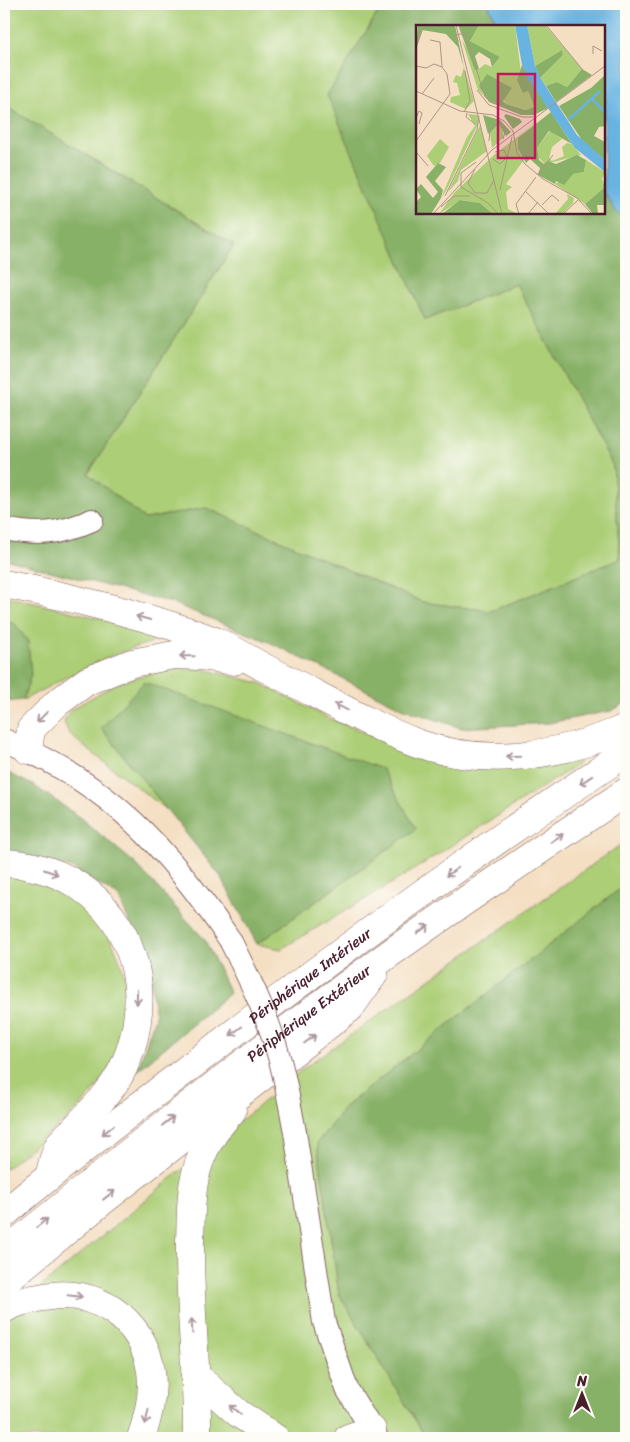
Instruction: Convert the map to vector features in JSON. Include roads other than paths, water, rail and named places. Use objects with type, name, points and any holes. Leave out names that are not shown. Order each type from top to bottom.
[{"type":"highway","points":[[4,584],[66,596],[167,625],[216,642],[385,729],[418,743],[447,751],[489,757],[530,756],[588,742],[626,728]]},
{"type":"highway","points":[[16,745],[56,703],[86,681],[123,666],[174,655],[253,662]]},
{"type":"highway","name":"Périphérique Intérieur","points":[[4,1214],[49,1176],[221,1042],[372,929],[535,814],[626,754]]},
{"type":"highway","name":"Périphérique Extérieur","points":[[4,1253],[182,1110],[384,958],[457,906],[626,792]]},
{"type":"highway","points":[[4,863],[34,866],[48,870],[76,882],[89,892],[109,913],[124,936],[130,948],[136,972],[137,1014],[134,1033],[124,1067],[97,1105],[59,1146],[49,1176]]},
{"type":"highway","points":[[4,1282],[243,1090],[350,1008],[365,989],[384,958]]},
{"type":"highway","points":[[197,1438],[190,1269],[191,1199],[196,1171],[208,1144],[217,1128],[232,1110],[243,1090]]},
{"type":"highway","points":[[4,1309],[26,1300],[69,1294],[96,1300],[118,1313],[136,1332],[143,1345],[151,1372],[150,1403],[141,1438]]},
{"type":"highway","points":[[195,1375],[238,1413],[275,1438]]},
{"type":"street","points":[[4,529],[42,534],[71,529],[92,520]]},
{"type":"street","points":[[16,745],[80,779],[111,800],[163,850],[192,886],[230,940],[253,986],[271,1030],[281,1065],[295,1132],[324,1322],[347,1389],[366,1436]]},
{"type":"water","points":[[488,4],[626,4],[626,221],[616,211],[605,194],[605,25],[498,25]]}]
